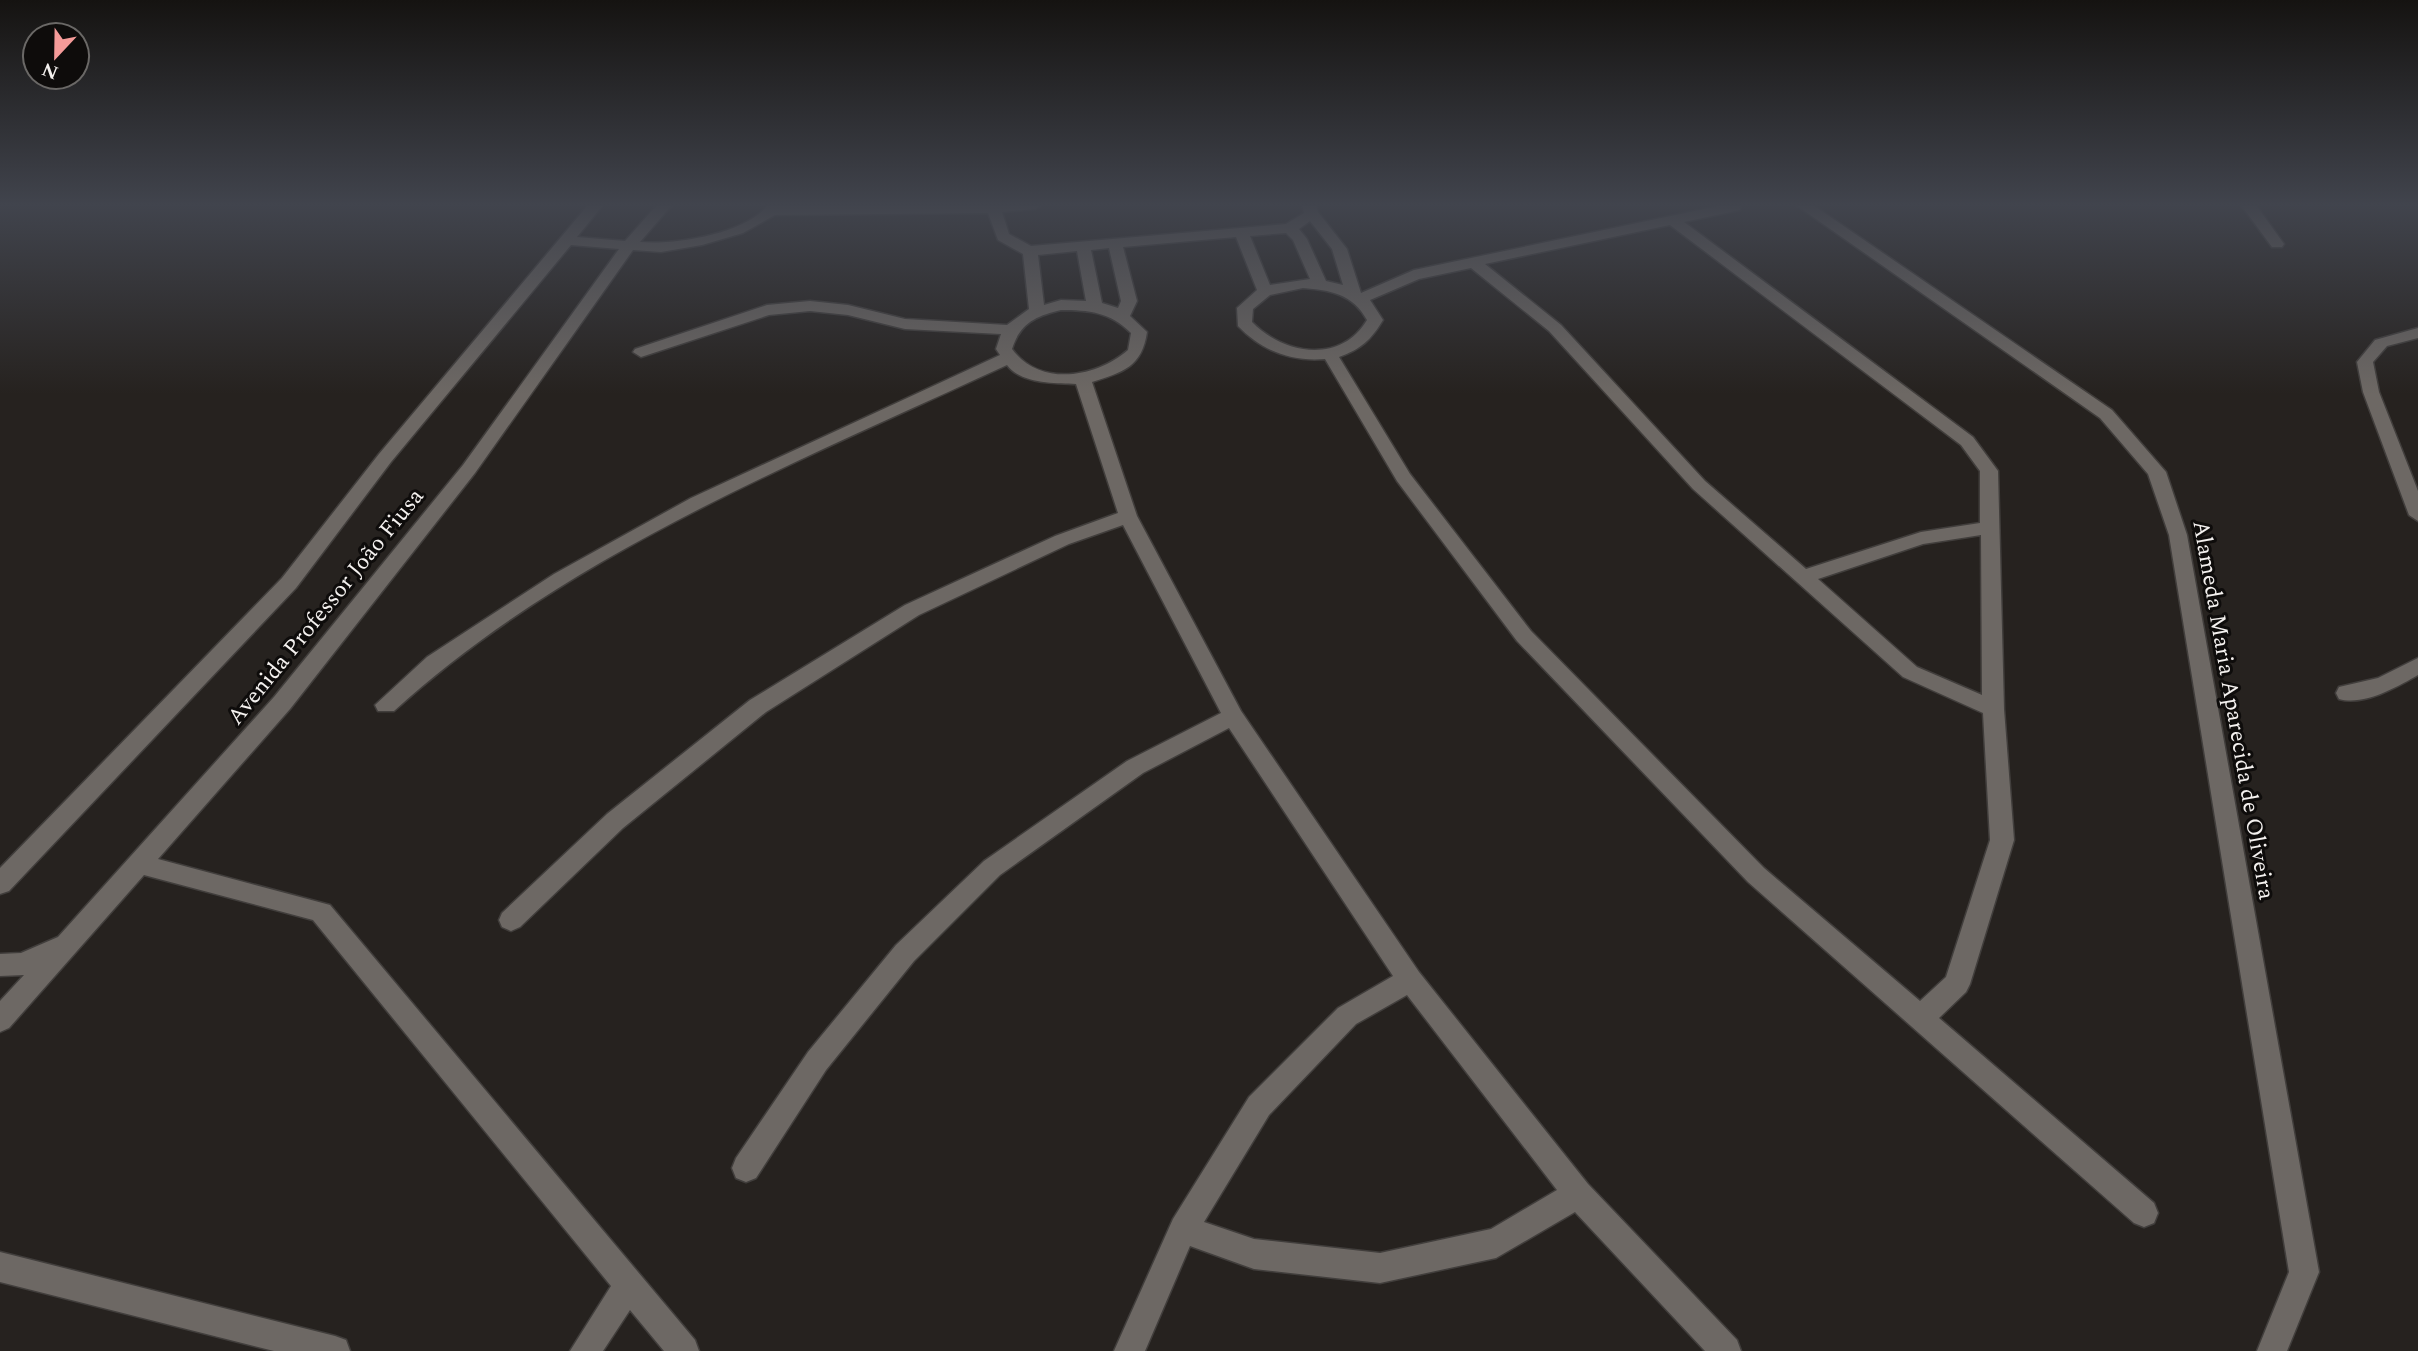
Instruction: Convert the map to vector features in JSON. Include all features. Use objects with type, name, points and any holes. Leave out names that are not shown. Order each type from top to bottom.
[{"type":"street","name":"Avenida Professor João Fiusa","points":[[0,884],[289,583],[385,458],[542,268]]},
{"type":"street","name":"Avenida Professor João Fiusa","points":[[0,1020],[282,703],[461,479],[613,268]]},
{"type":"street","points":[[1032,268],[1037,312]]},
{"type":"street","points":[[1087,268],[1095,305]]},
{"type":"street","points":[[1121,268],[1129,301],[1124,315]]},
{"type":"street","points":[[1256,268],[1265,291]]},
{"type":"street","points":[[1313,268],[1320,284]]},
{"type":"street","points":[[1348,268],[1356,296]]},
{"type":"street","points":[[1356,296],[1414,275],[1446,268]]},
{"type":"street","points":[[1481,268],[1555,328],[1699,485],[1910,672],[1993,709]]},
{"type":"street","points":[[1736,268],[1966,441],[1989,471],[1993,709],[2002,840],[1957,984],[1920,1017]]},
{"type":"street","name":"Alameda Maria Aparecida de Oliveira","points":[[1894,268],[2106,414],[2157,471],[2178,535],[2304,1272],[2272,1351]]},
{"type":"street","points":[[1303,282],[1320,284],[1356,296],[1369,305],[1375,320],[1370,334],[1353,346],[1329,354],[1301,354],[1274,348],[1254,337],[1244,323],[1245,308],[1265,291],[1303,282]]},
{"type":"street","points":[[640,352],[767,310],[810,306],[848,310],[905,324],[1009,330],[1037,312],[1061,305],[1095,305],[1124,315],[1139,332],[1136,352],[1116,369],[1083,379],[1046,379],[1017,367],[1004,349],[1009,330]]},
{"type":"street","points":[[2418,333],[2381,343],[2365,362],[2371,392],[2418,515]]},
{"type":"street","points":[[1329,354],[1403,477],[1524,636],[1756,875],[2144,1213]]},
{"type":"street","points":[[386,705],[434,662],[538,594],[698,502],[1010,357]]},
{"type":"street","points":[[1083,379],[1128,516],[1233,716],[1410,980],[1578,1194],[1726,1351]]},
{"type":"street","points":[[511,920],[615,821],[758,706],[912,610],[1062,540],[1128,516]]},
{"type":"street","points":[[1801,578],[1921,538],[1989,528]]},
{"type":"street","points":[[2347,693],[2383,685],[2418,666]]},
{"type":"street","points":[[746,1168],[817,1060],[905,953],[992,868],[1135,767],[1233,716]]},
{"type":"street","points":[[139,864],[321,912],[684,1351]]},
{"type":"street","points":[[0,965],[23,964],[69,943]]},
{"type":"street","points":[[1129,1351],[1183,1229],[1259,1106],[1347,1016],[1410,980]]},
{"type":"street","points":[[1183,1229],[1254,1254],[1380,1268],[1496,1243],[1578,1194]]},
{"type":"street","points":[[0,1266],[335,1351]]},
{"type":"street","points":[[585,1351],[629,1285]]}]
